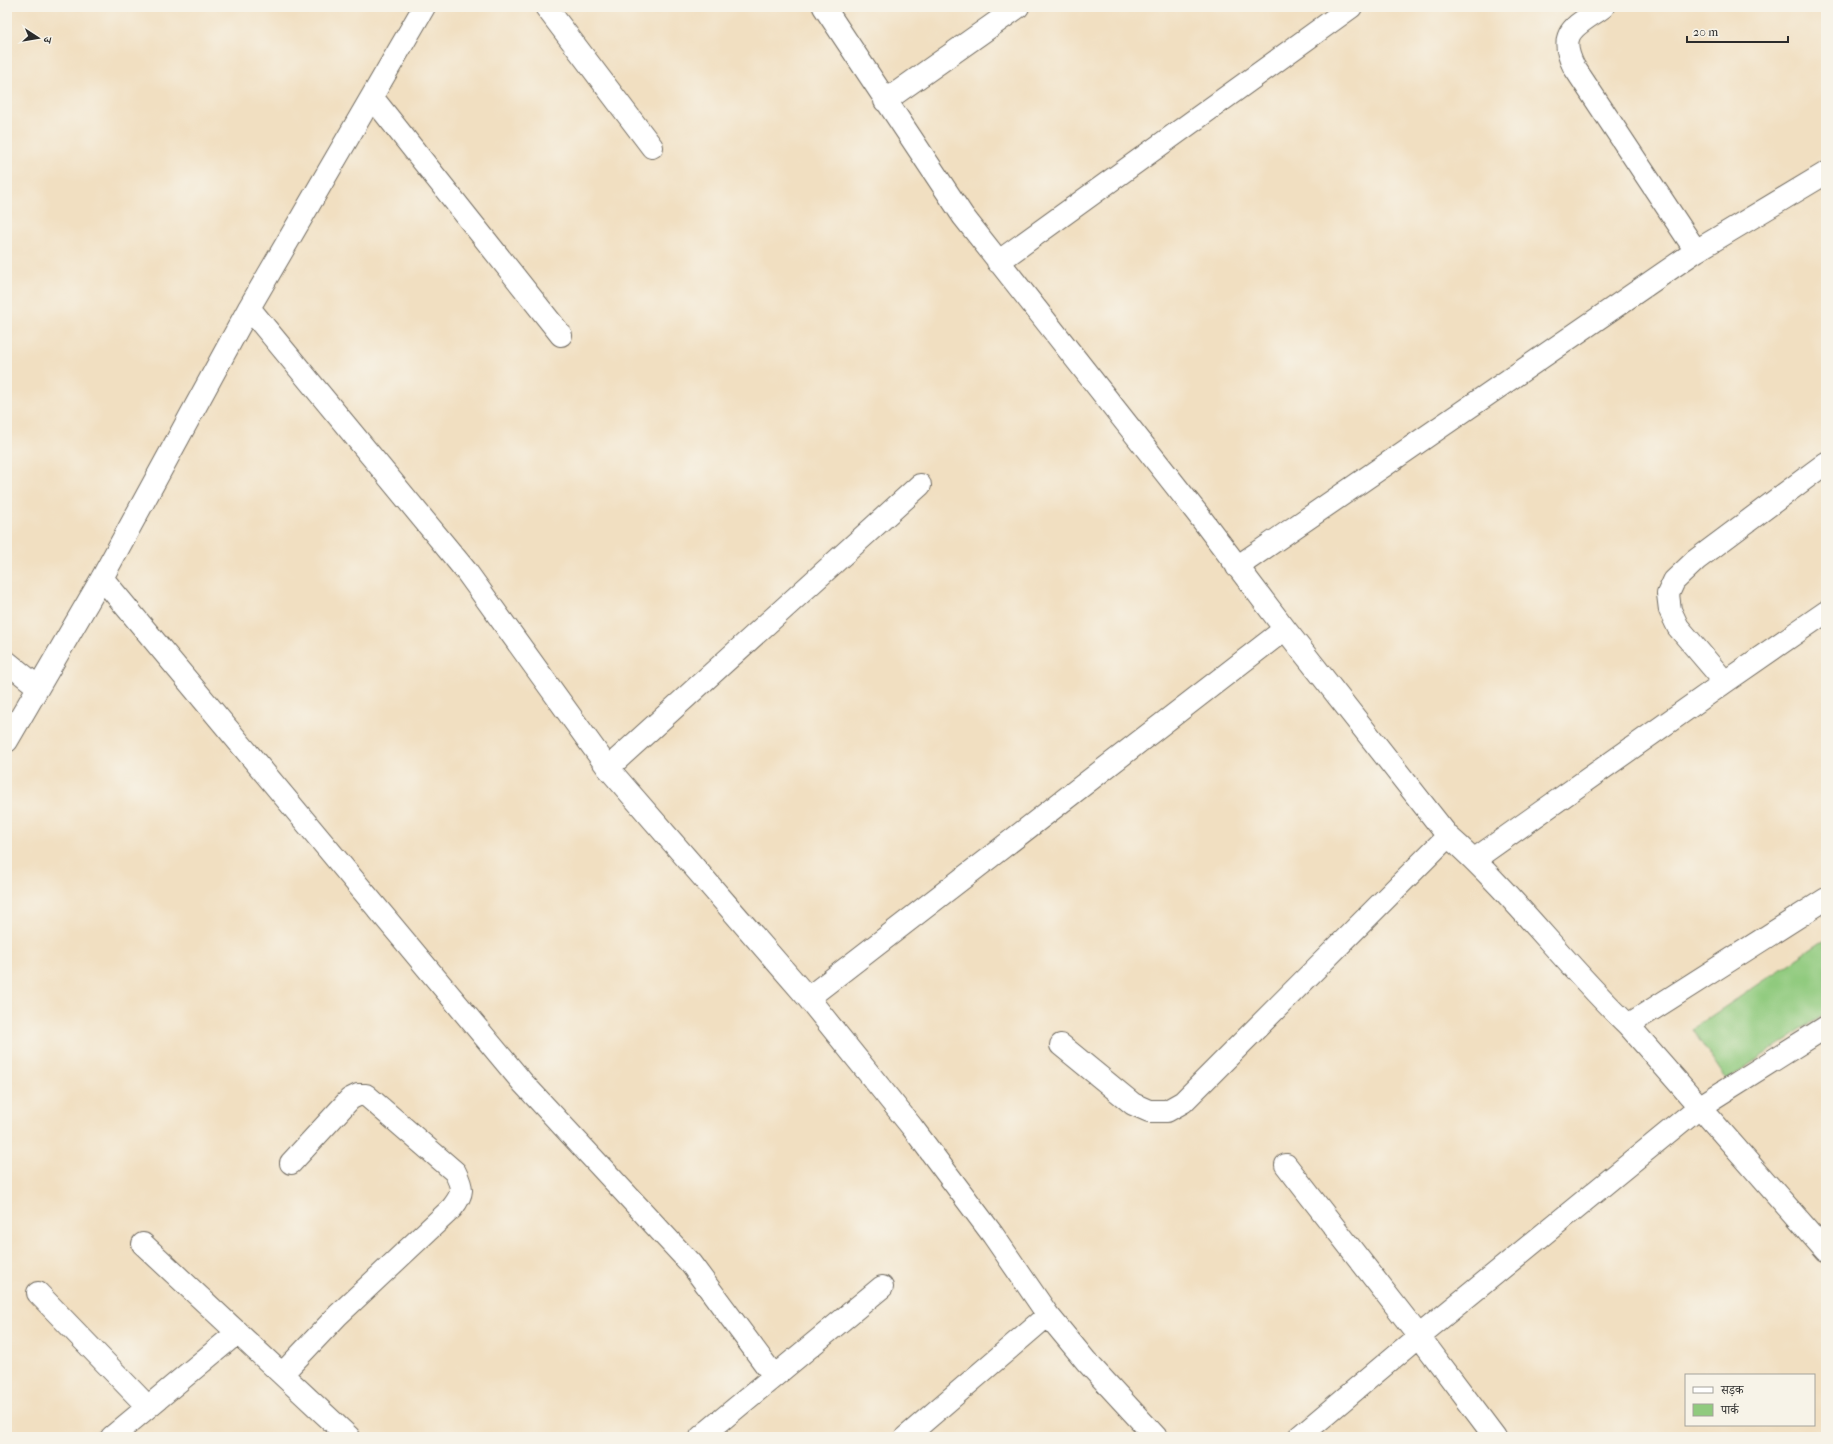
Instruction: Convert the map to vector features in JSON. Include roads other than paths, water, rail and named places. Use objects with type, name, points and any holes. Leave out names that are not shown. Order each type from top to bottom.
[{"type":"street","points":[[7,741],[102,578],[249,308],[424,7]]},
{"type":"street","points":[[546,7],[652,147]]},
{"type":"street","points":[[824,7],[885,101],[963,216],[1284,629],[1448,836],[1475,860],[1598,996],[1628,1025],[1826,1251]]},
{"type":"street","points":[[885,101],[1018,7]]},
{"type":"street","points":[[998,262],[1352,7]]},
{"type":"street","points":[[1603,7],[1572,30],[1566,39],[1567,54],[1574,67],[1696,251]]},
{"type":"street","points":[[372,97],[561,335]]},
{"type":"street","points":[[1237,567],[1696,251],[1826,173]]},
{"type":"street","points":[[249,308],[466,571],[608,768],[808,998],[912,1127],[993,1235],[1048,1316],[1086,1361],[1156,1437]]},
{"type":"street","points":[[1725,682],[1678,627],[1670,610],[1668,594],[1674,581],[1696,560],[1826,463]]},
{"type":"street","points":[[608,768],[920,485]]},
{"type":"street","points":[[102,578],[523,1083],[691,1264],[774,1376]]},
{"type":"street","points":[[1475,860],[1826,612]]},
{"type":"street","points":[[808,998],[1284,629]]},
{"type":"street","points":[[7,662],[38,687]]},
{"type":"street","points":[[1061,1044],[1133,1104],[1150,1111],[1167,1111],[1183,1102],[1448,836]]},
{"type":"street","points":[[1628,1025],[1826,899]]},
{"type":"street","points":[[1299,1437],[1419,1336],[1699,1107],[1826,1027]]},
{"type":"street","points":[[282,1374],[338,1315],[452,1208],[461,1198],[462,1185],[455,1172],[366,1095],[358,1095],[350,1099],[291,1163]]},
{"type":"street","points":[[1286,1165],[1419,1336],[1495,1437]]},
{"type":"street","points":[[144,1244],[349,1437]]},
{"type":"street","points":[[701,1437],[882,1287]]},
{"type":"street","points":[[38,1293],[148,1407]]},
{"type":"street","points":[[906,1437],[1048,1316]]},
{"type":"street","points":[[112,1437],[238,1332]]}]
